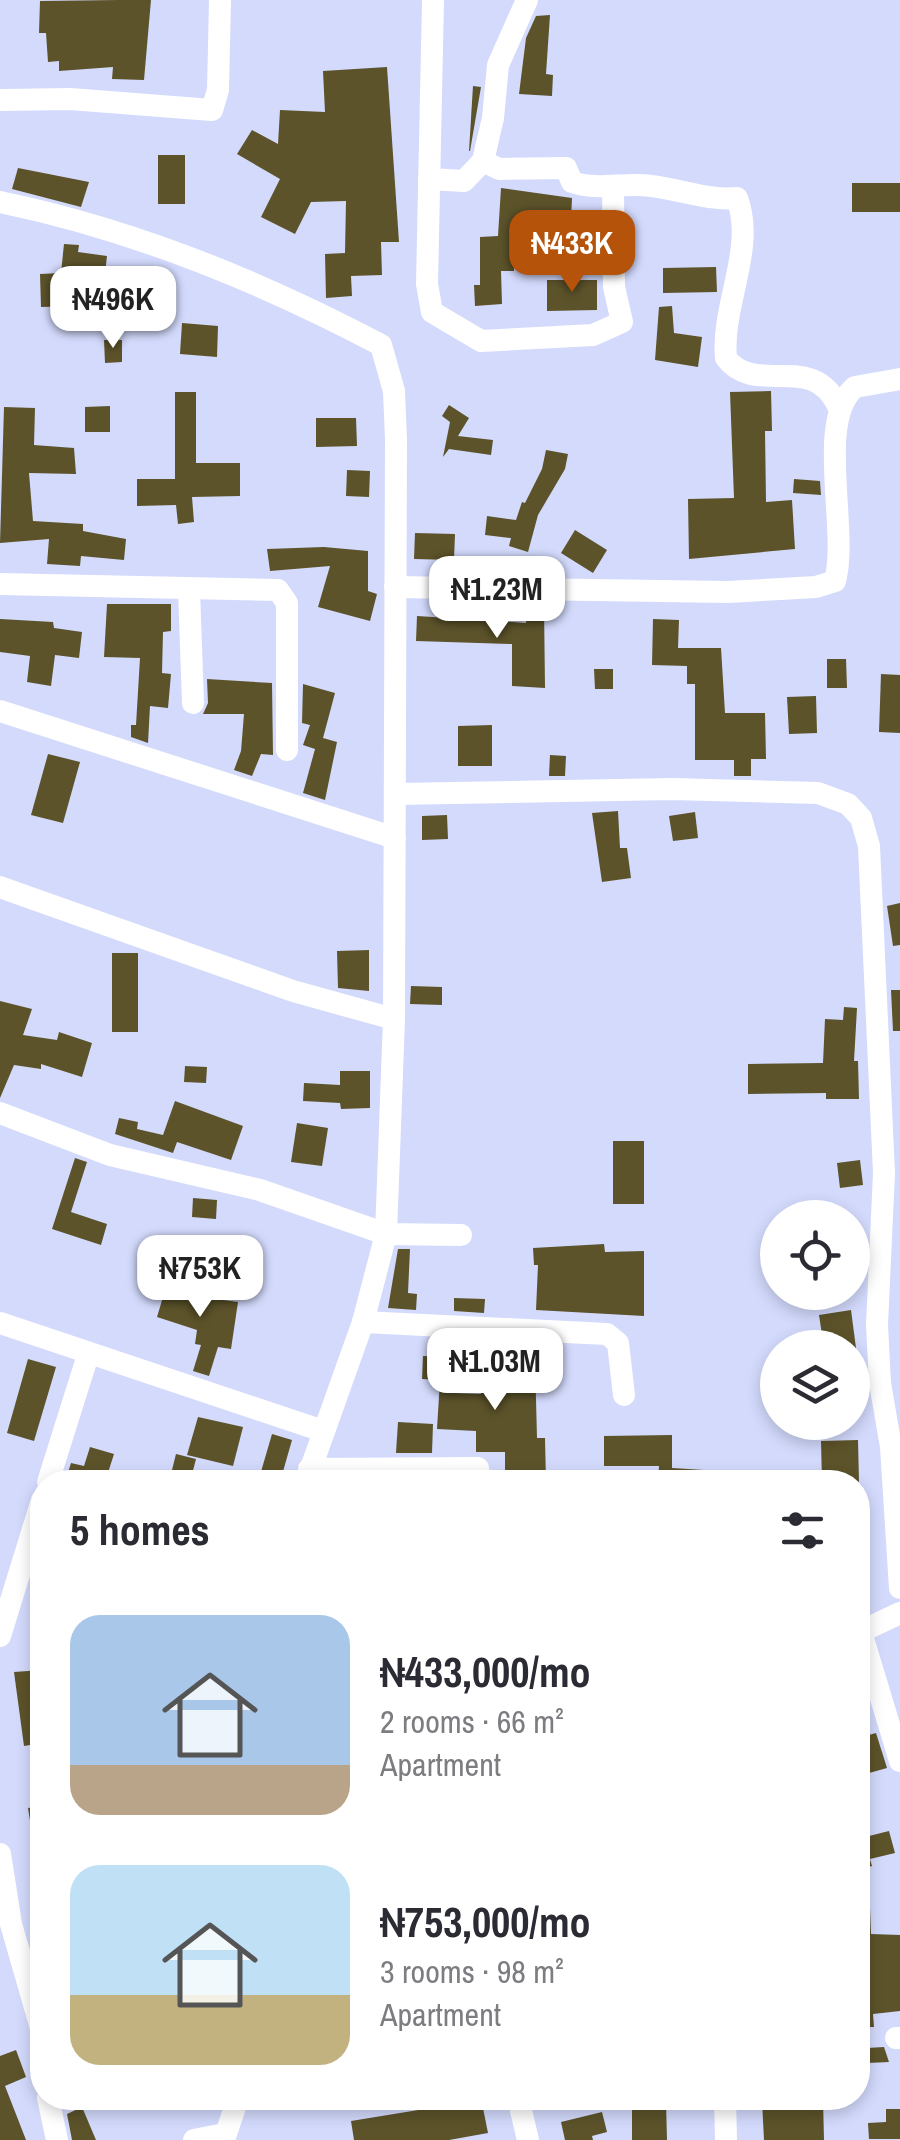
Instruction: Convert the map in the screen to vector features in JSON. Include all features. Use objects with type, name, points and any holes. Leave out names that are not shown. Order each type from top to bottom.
[{"type":"street","points":[[0,100],[70,99],[212,110],[218,90],[220,0]]},
{"type":"street","points":[[433,0],[427,284],[432,312],[481,341],[593,335],[622,322],[614,286],[613,186]]},
{"type":"street","points":[[429,178],[464,180],[483,161],[494,118],[498,65],[527,0]]},
{"type":"street","points":[[395,587],[728,592],[816,587],[834,582],[840,538],[839,408],[831,390],[813,378],[742,372],[726,358],[724,340],[743,232],[737,198],[720,200],[648,185],[572,182],[566,168],[499,169],[483,161]]},
{"type":"street","points":[[0,202],[128,236],[333,320],[380,345],[394,391],[394,1019],[386,1234],[363,1322],[310,1470]]},
{"type":"street","points":[[839,408],[855,386],[900,379]]},
{"type":"street","points":[[0,584],[189,590],[259,588],[285,595],[287,750]]},
{"type":"street","points":[[189,590],[192,704]]},
{"type":"street","points":[[0,711],[395,838]]},
{"type":"street","points":[[396,794],[742,789],[818,792],[848,804],[861,818],[869,846],[884,1174],[877,1324],[891,1399],[900,1588]]},
{"type":"street","points":[[0,887],[293,991],[394,1019]]},
{"type":"street","points":[[876,1042],[900,1032]]},
{"type":"street","points":[[0,1112],[110,1156],[260,1190],[386,1234],[461,1234]]},
{"type":"street","points":[[363,1322],[607,1334],[618,1343],[624,1395]]},
{"type":"street","points":[[0,1323],[323,1431]]},
{"type":"street","points":[[52,1470],[88,1355]]},
{"type":"street","points":[[436,1470],[478,1470]]},
{"type":"street","points":[[0,1636],[30,1539]]},
{"type":"street","points":[[870,1627],[900,1612]]},
{"type":"street","points":[[870,1667],[900,1761]]},
{"type":"street","points":[[0,1854],[11,1924],[30,1990]]},
{"type":"street","points":[[51,2110],[58,2140]]},
{"type":"street","points":[[194,2140],[224,2137],[234,2110]]},
{"type":"street","points":[[521,2110],[528,2140]]},
{"type":"street","points":[[725,2110],[726,2140]]},
{"type":"building","points":[[151,0],[144,80],[112,79],[113,67],[59,71],[59,61],[48,62],[46,33],[39,33],[40,1]]},
{"type":"building","points":[[550,15],[546,74],[553,75],[552,96],[519,94],[526,38],[536,16]]},
{"type":"building","points":[[387,67],[399,242],[381,242],[382,275],[351,276],[352,296],[326,298],[325,254],[345,253],[346,201],[311,202],[295,234],[261,217],[280,179],[237,154],[252,130],[278,144],[280,110],[325,112],[323,71]]},
{"type":"building","points":[[473,86],[481,87],[469,151]]},
{"type":"building","points":[[158,155],[185,155],[185,204],[158,204]]},
{"type":"building","points":[[18,168],[89,182],[81,207],[12,189]]},
{"type":"building","points":[[852,183],[900,183],[900,212],[852,212]]},
{"type":"building","points":[[501,188],[572,198],[571,220],[518,217],[518,224],[513,223],[514,271],[501,271],[502,304],[475,306],[474,285],[480,285],[480,237],[498,236]]},
{"type":"building","points":[[64,244],[79,245],[78,252],[107,256],[105,273],[82,270],[83,306],[41,307],[40,274],[61,273]]},
{"type":"building","points":[[716,267],[717,292],[663,293],[663,268]]},
{"type":"building","points":[[168,279],[170,315],[143,316],[143,309],[132,309],[131,280]]},
{"type":"building","points":[[547,280],[597,280],[597,310],[547,311]]},
{"type":"building","points":[[672,306],[674,333],[702,337],[698,367],[655,360],[659,307]]},
{"type":"building","points":[[182,323],[218,326],[217,357],[180,354]]},
{"type":"building","points":[[104,340],[122,340],[122,362],[105,363]]},
{"type":"building","points":[[771,391],[772,431],[765,431],[766,502],[792,500],[795,549],[689,559],[688,499],[734,498],[730,392]]},
{"type":"building","points":[[175,392],[196,392],[196,463],[240,463],[240,496],[192,497],[194,522],[178,524],[176,505],[137,506],[137,479],[175,479]]},
{"type":"building","points":[[449,405],[469,418],[458,436],[493,440],[491,455],[449,449],[443,457],[450,422],[442,416]]},
{"type":"building","points":[[110,406],[110,432],[85,432],[85,407]]},
{"type":"building","points":[[4,407],[35,408],[34,445],[74,448],[76,474],[29,473],[33,521],[83,524],[83,531],[126,539],[124,560],[81,556],[80,566],[47,564],[49,539],[0,543]]},
{"type":"building","points":[[316,418],[356,418],[357,446],[316,447]]},
{"type":"building","points":[[546,450],[568,454],[565,469],[538,515],[528,552],[509,546],[511,538],[485,535],[487,516],[516,520],[542,469]]},
{"type":"building","points":[[347,470],[370,471],[369,497],[346,496]]},
{"type":"building","points":[[794,479],[820,481],[821,495],[793,493]]},
{"type":"building","points":[[575,530],[607,550],[593,573],[561,553]]},
{"type":"building","points":[[415,533],[455,534],[454,560],[414,559]]},
{"type":"building","points":[[324,547],[368,551],[368,591],[377,594],[370,621],[318,607],[330,566],[270,571],[267,549]]},
{"type":"building","points":[[107,604],[171,604],[171,631],[163,632],[162,673],[171,674],[168,708],[150,706],[148,743],[131,737],[131,725],[136,725],[140,658],[104,657]]},
{"type":"building","points":[[527,606],[544,606],[545,688],[512,686],[512,644],[416,641],[417,616],[526,623]]},
{"type":"building","points":[[0,619],[53,622],[54,628],[82,632],[79,658],[55,655],[51,686],[27,682],[30,656],[0,652]]},
{"type":"building","points":[[653,619],[679,620],[678,648],[721,648],[725,713],[765,713],[766,759],[751,759],[751,776],[734,776],[734,760],[695,760],[695,684],[687,684],[687,666],[652,665]]},
{"type":"building","points":[[827,659],[846,659],[847,688],[827,688]]},
{"type":"building","points":[[594,669],[613,669],[613,689],[595,689]]},
{"type":"building","points":[[881,674],[900,675],[900,733],[879,732]]},
{"type":"building","points":[[207,679],[272,683],[273,755],[261,754],[252,776],[234,770],[241,751],[244,714],[203,714],[208,703]]},
{"type":"building","points":[[303,684],[335,693],[323,738],[337,742],[325,800],[303,793],[315,749],[303,745],[310,725],[302,723]]},
{"type":"building","points":[[816,696],[817,733],[789,734],[787,697]]},
{"type":"building","points":[[492,725],[492,766],[458,766],[458,726]]},
{"type":"building","points":[[48,754],[80,762],[63,823],[31,815]]},
{"type":"building","points":[[550,755],[566,756],[565,776],[549,776]]},
{"type":"building","points":[[618,811],[620,848],[627,848],[631,878],[602,882],[592,813]]},
{"type":"building","points":[[695,812],[698,838],[673,841],[669,816]]},
{"type":"building","points":[[447,815],[448,839],[422,840],[422,816]]},
{"type":"building","points":[[900,903],[900,945],[893,946],[887,906]]},
{"type":"building","points":[[369,950],[369,991],[338,988],[337,951]]},
{"type":"building","points":[[112,953],[138,953],[138,1032],[112,1032]]},
{"type":"building","points":[[411,986],[442,987],[442,1005],[410,1004]]},
{"type":"building","points":[[891,990],[900,990],[900,1031],[893,1031]]},
{"type":"building","points":[[0,1001],[32,1009],[23,1035],[57,1040],[59,1032],[92,1043],[82,1077],[41,1064],[41,1069],[14,1065],[0,1098]]},
{"type":"building","points":[[844,1007],[857,1008],[854,1061],[858,1061],[859,1099],[826,1099],[826,1093],[748,1094],[748,1064],[823,1063],[825,1019],[843,1020]]},
{"type":"building","points":[[185,1066],[207,1067],[206,1083],[184,1082]]},
{"type":"building","points":[[340,1071],[370,1071],[370,1108],[341,1109],[340,1103],[303,1101],[304,1083],[340,1085]]},
{"type":"building","points":[[175,1101],[243,1126],[231,1160],[177,1142],[173,1153],[115,1134],[119,1118],[138,1122],[137,1129],[163,1135]]},
{"type":"building","points":[[297,1123],[328,1128],[322,1166],[291,1162]]},
{"type":"building","points":[[613,1141],[644,1141],[644,1204],[613,1204]]},
{"type":"building","points":[[75,1158],[87,1162],[71,1212],[107,1224],[101,1245],[52,1229]]},
{"type":"building","points":[[860,1160],[863,1185],[840,1188],[837,1163]]},
{"type":"building","points":[[193,1198],[217,1200],[216,1219],[192,1217]]},
{"type":"building","points":[[604,1244],[605,1252],[644,1251],[644,1316],[536,1310],[538,1265],[534,1265],[533,1248]]},
{"type":"building","points":[[398,1249],[410,1249],[408,1293],[417,1294],[416,1310],[388,1308]]},
{"type":"building","points":[[169,1277],[198,1285],[195,1296],[238,1302],[231,1349],[218,1347],[209,1376],[193,1371],[201,1345],[195,1344],[197,1330],[157,1317]]},
{"type":"building","points":[[454,1298],[485,1299],[484,1313],[454,1311]]},
{"type":"building","points":[[851,1310],[854,1330],[821,1330],[819,1315]]},
{"type":"building","points":[[423,1356],[456,1357],[454,1393],[481,1394],[482,1362],[535,1361],[537,1438],[545,1438],[546,1470],[505,1470],[505,1452],[476,1452],[476,1431],[437,1429],[440,1380],[422,1379]]},
{"type":"building","points":[[28,1359],[56,1367],[34,1441],[7,1433]]},
{"type":"building","points":[[198,1417],[243,1427],[233,1466],[187,1455]]},
{"type":"building","points":[[398,1422],[433,1424],[432,1453],[396,1453]]},
{"type":"building","points":[[272,1434],[292,1440],[283,1470],[262,1470]]},
{"type":"building","points":[[672,1435],[672,1468],[704,1470],[604,1466],[604,1436]]},
{"type":"building","points":[[858,1440],[859,1470],[822,1470],[821,1441]]},
{"type":"building","points":[[90,1447],[114,1454],[109,1470],[69,1470],[71,1463],[84,1466]]},
{"type":"building","points":[[176,1454],[196,1459],[193,1470],[172,1470]]},
{"type":"building","points":[[30,1671],[30,1745],[24,1746],[14,1672]]},
{"type":"building","points":[[876,1733],[887,1768],[870,1773],[870,1735]]},
{"type":"building","points":[[889,1831],[895,1853],[870,1859],[870,1836]]},
{"type":"building","points":[[870,1908],[871,1934],[900,1935],[900,2011],[873,2014],[874,2027],[870,2027]]},
{"type":"building","points":[[884,2047],[889,2062],[870,2063],[870,2048]]},
{"type":"building","points":[[16,2050],[26,2077],[5,2086],[26,2140],[0,2140],[0,2056]]},
{"type":"building","points":[[886,2109],[900,2109],[900,2139],[869,2139],[868,2123],[886,2122]]},
{"type":"building","points":[[83,2110],[96,2140],[72,2140],[67,2114]]},
{"type":"building","points":[[418,2110],[483,2110],[488,2133],[449,2140],[354,2140],[351,2121]]},
{"type":"building","points":[[632,2110],[666,2110],[667,2140],[632,2140]]},
{"type":"building","points":[[762,2110],[823,2110],[824,2140],[764,2140]]},
{"type":"building","points":[[602,2112],[607,2132],[592,2136],[593,2140],[565,2140],[561,2122]]}]
